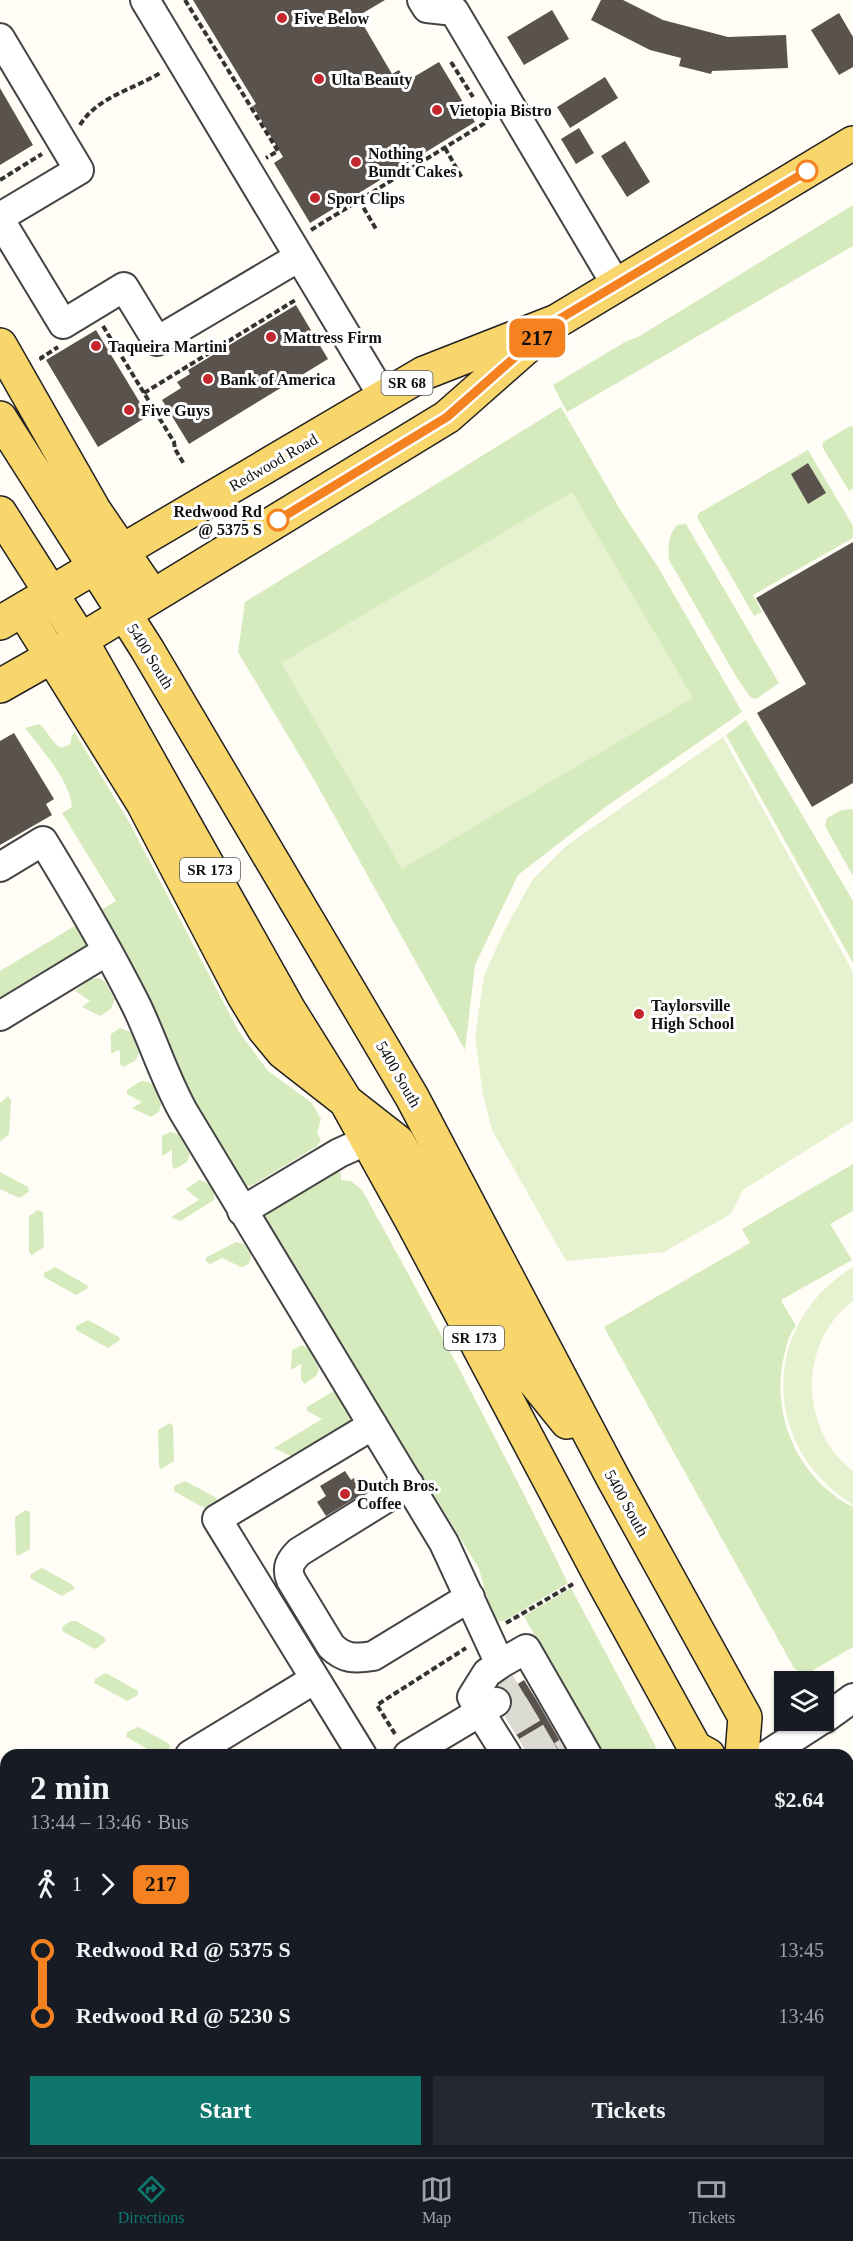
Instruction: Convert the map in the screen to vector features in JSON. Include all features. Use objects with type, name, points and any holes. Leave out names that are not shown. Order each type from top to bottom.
[{"type":"main road","name":"Redwood Road","points":[[11,616],[424,373],[556,321],[853,143]]},
{"type":"main road","name":"Redwood Road","points":[[0,686],[81,640],[447,417],[556,321]]},
{"type":"main road","points":[[0,345],[94,510],[108,559],[152,595]]},
{"type":"main road","name":"5400 South","points":[[0,418],[108,559],[124,613],[412,1097],[613,1478],[745,1718],[742,1749]]},
{"type":"main road","name":"SR 173","points":[[0,513],[81,640],[289,1010],[368,1140],[602,1579],[697,1749]]},
{"type":"main road","points":[[11,616],[52,655],[143,803],[244,996],[264,1029],[283,1052],[398,1142],[525,1370],[613,1478]]},
{"type":"street","points":[[145,0],[302,245],[384,398]]},
{"type":"street","points":[[422,0],[427,8],[454,11],[617,286]]},
{"type":"street","points":[[1,43],[9,73],[79,170],[0,218],[63,324],[124,287],[157,341],[302,245]]},
{"type":"street","points":[[0,867],[43,841],[89,917],[137,1006],[174,1095],[444,1543],[500,1664]]},
{"type":"street","points":[[0,1017],[107,951]]},
{"type":"street","points":[[242,1211],[339,1153],[368,1140]]},
{"type":"street","points":[[358,1749],[217,1519],[373,1425]]},
{"type":"street","points":[[409,1484],[299,1552],[289,1565],[288,1573],[291,1580],[330,1646],[338,1654],[348,1658],[359,1659],[373,1656],[470,1597]]},
{"type":"street","points":[[505,1733],[472,1697],[487,1672],[526,1649],[540,1690],[572,1742]]},
{"type":"street","points":[[200,1749],[315,1678]]},
{"type":"street","points":[[834,1711],[853,1698]]},
{"type":"street","points":[[776,1749],[805,1731]]},
{"type":"street","points":[[403,1747],[505,1733]]},
{"type":"path","points":[[185,0],[278,151],[261,162]]},
{"type":"path","points":[[451,62],[476,102]]},
{"type":"path","points":[[77,130],[91,111],[134,85],[162,72]]},
{"type":"path","points":[[302,245],[359,200],[488,122],[482,112]]},
{"type":"path","points":[[445,148],[462,178]]},
{"type":"path","points":[[0,180],[45,153]]},
{"type":"path","points":[[359,200],[376,229]]},
{"type":"path","points":[[144,393],[305,294]]},
{"type":"path","points":[[100,322],[174,442],[175,449],[184,464]]},
{"type":"path","points":[[46,367],[41,358],[61,346]]},
{"type":"path","points":[[500,1626],[573,1584]]},
{"type":"path","points":[[403,1747],[377,1705],[471,1645]]},
{"type":"green space","points":[[853,205],[853,246],[567,412],[553,385],[625,342],[638,337]]},
{"type":"green space","points":[[561,407],[742,712],[607,806],[518,875],[475,965],[465,1050],[316,783],[238,652],[245,602]]},
{"type":"green space","points":[[850,426],[853,427],[853,488],[849,491],[823,448],[823,442]]},
{"type":"green space","points":[[808,450],[853,526],[853,538],[753,595],[762,612],[754,616],[697,517],[699,513]]},
{"type":"green space","points":[[572,492],[693,698],[402,869],[281,663]]},
{"type":"green space","points":[[686,524],[779,683],[756,699],[751,698],[737,678],[669,560],[670,537],[677,525]]},
{"type":"green space","points":[[746,720],[853,901],[853,963],[726,735]]},
{"type":"green space","points":[[39,724],[61,748],[70,744],[72,735],[75,733],[128,820],[239,1032],[268,1071],[312,1103],[321,1119],[317,1133],[321,1141],[317,1146],[251,1186],[246,1186],[193,1099],[146,990],[99,911],[116,901],[62,813],[72,807],[66,786],[54,765],[25,728]]},
{"type":"green space","points":[[723,737],[853,972],[853,1121],[743,1190],[731,1214],[664,1252],[566,1261],[492,1130],[483,1095],[475,1037],[484,976],[504,931],[533,879],[566,846]]},
{"type":"green space","points":[[852,809],[853,876],[825,826],[827,818],[842,810]]},
{"type":"green space","points":[[78,924],[88,943],[86,946],[0,998],[0,971]]},
{"type":"green space","points":[[99,978],[105,982],[115,999],[111,1009],[100,1016],[82,1007],[90,1001],[75,991],[90,979]]},
{"type":"green space","points":[[120,1028],[131,1032],[139,1053],[135,1061],[123,1067],[120,1064],[120,1051],[111,1054],[111,1034]]},
{"type":"green space","points":[[141,1081],[153,1085],[160,1101],[159,1112],[151,1117],[132,1108],[142,1102],[127,1094],[127,1090]]},
{"type":"green space","points":[[8,1096],[11,1100],[9,1134],[0,1142],[0,1103]]},
{"type":"green space","points":[[170,1132],[178,1134],[190,1154],[187,1162],[175,1169],[172,1166],[172,1150],[162,1156],[162,1136]]},
{"type":"green space","points":[[853,1164],[853,1211],[830,1224],[852,1260],[781,1300],[796,1326],[787,1344],[781,1378],[781,1401],[785,1422],[803,1462],[817,1480],[834,1495],[853,1507],[853,1647],[812,1671],[799,1671],[794,1668],[604,1327],[750,1243],[742,1229]]},
{"type":"green space","points":[[0,1172],[28,1187],[29,1192],[19,1198],[0,1189]]},
{"type":"green space","points":[[341,1172],[341,1180],[351,1181],[362,1190],[389,1238],[493,1434],[568,1583],[504,1621],[497,1621],[490,1607],[479,1569],[266,1219],[267,1214],[302,1190]]},
{"type":"green space","points":[[199,1180],[211,1187],[214,1200],[180,1221],[171,1217],[199,1200],[186,1189]]},
{"type":"green space","points":[[38,1210],[43,1212],[44,1247],[32,1255],[29,1252],[29,1216]]},
{"type":"green space","points":[[236,1242],[244,1244],[251,1255],[250,1261],[245,1266],[241,1267],[222,1258],[210,1264],[205,1260],[207,1257]]},
{"type":"green space","points":[[55,1267],[87,1285],[88,1288],[76,1295],[44,1277],[44,1273]]},
{"type":"green space","points":[[853,1267],[853,1301],[835,1318],[822,1339],[815,1362],[812,1386],[815,1410],[822,1433],[835,1454],[853,1471],[853,1505],[823,1481],[801,1452],[788,1420],[783,1386],[787,1352],[800,1320],[822,1292]]},
{"type":"green space","points":[[88,1320],[119,1337],[120,1340],[108,1348],[76,1330],[76,1326]]},
{"type":"green space","points":[[302,1345],[310,1350],[319,1368],[317,1375],[305,1384],[301,1380],[301,1364],[291,1370],[292,1350]]},
{"type":"green space","points":[[335,1392],[351,1418],[350,1423],[293,1457],[274,1448],[322,1419],[307,1411],[307,1407]]},
{"type":"green space","points":[[170,1423],[173,1426],[174,1461],[161,1469],[158,1430]]},
{"type":"green space","points":[[185,1481],[215,1497],[218,1501],[206,1509],[174,1491],[174,1486]]},
{"type":"green space","points":[[26,1510],[30,1512],[30,1549],[18,1556],[16,1554],[15,1517]]},
{"type":"green space","points":[[42,1568],[75,1588],[62,1596],[30,1578],[31,1574]]},
{"type":"green space","points":[[571,1588],[656,1749],[596,1749],[524,1616]]},
{"type":"green space","points":[[76,1621],[104,1637],[106,1641],[96,1649],[62,1631],[63,1626]]},
{"type":"green space","points":[[106,1673],[138,1691],[138,1695],[127,1701],[94,1683],[95,1679]]},
{"type":"green space","points":[[138,1727],[168,1743],[171,1747],[148,1749],[126,1737],[127,1732]]},
{"type":"building","points":[[193,0],[385,0],[358,16],[392,74],[399,70],[407,81],[439,62],[475,122],[310,223],[274,163],[283,157],[253,106],[256,104]]},
{"type":"building","points":[[601,0],[623,0],[663,20],[728,37],[786,35],[788,68],[712,71],[711,74],[679,66],[681,58],[650,50],[591,20]]},
{"type":"building","points":[[552,10],[569,39],[524,65],[507,37]]},
{"type":"building","points":[[839,13],[853,37],[853,67],[839,75],[811,30]]},
{"type":"building","points":[[605,77],[618,98],[570,128],[557,107]]},
{"type":"building","points":[[0,88],[33,145],[0,165]]},
{"type":"building","points":[[579,128],[594,153],[576,164],[561,139]]},
{"type":"building","points":[[625,141],[650,182],[627,197],[601,156]]},
{"type":"building","points":[[296,305],[328,359],[189,444],[162,400],[181,388],[177,382],[190,374],[188,370]]},
{"type":"building","points":[[96,330],[148,416],[98,447],[46,360]]},
{"type":"building","points":[[808,463],[826,493],[808,504],[791,474]]},
{"type":"building","points":[[853,542],[853,783],[812,807],[757,713],[806,684],[756,598]]},
{"type":"building","points":[[14,733],[54,799],[46,804],[52,815],[0,845],[0,741]]},
{"type":"building","name":"Dutch Bros. Coffee","points":[[345,1471],[351,1480],[354,1478],[364,1493],[326,1516],[317,1502],[326,1496],[320,1486]]},
{"type":"building","points":[[524,1680],[565,1749],[525,1749],[505,1716],[512,1702],[507,1691]]},
{"type":"tunnel","points":[[496,1702],[526,1684]]},
{"type":"tunnel","points":[[509,1723],[539,1705]]},
{"type":"tunnel","points":[[529,1749],[557,1733]]},
{"type":"bus line","name":"217","points":[[278,520],[447,417],[556,321],[807,171]]},
{"type":"place","name":"Five Below","points":[[282,18]]},
{"type":"place","name":"Ulta Beauty","points":[[319,79]]},
{"type":"place","name":"Vietopia Bistro","points":[[437,110]]},
{"type":"place","name":"Nothing Bundt Cakes","points":[[356,162]]},
{"type":"place","name":"Sport Clips","points":[[315,198]]},
{"type":"place","name":"Mattress Firm","points":[[271,337]]},
{"type":"place","name":"Taqueira Martini","points":[[96,346]]},
{"type":"place","name":"Bank of America","points":[[208,379]]},
{"type":"place","name":"Five Guys","points":[[129,410]]},
{"type":"place","name":"Redwood Rd @ 5375 S","points":[[278,520]]},
{"type":"place","name":"Taylorsville High School","points":[[639,1014]]},
{"type":"place","name":"Dutch Bros. Coffee","points":[[345,1494]]}]
